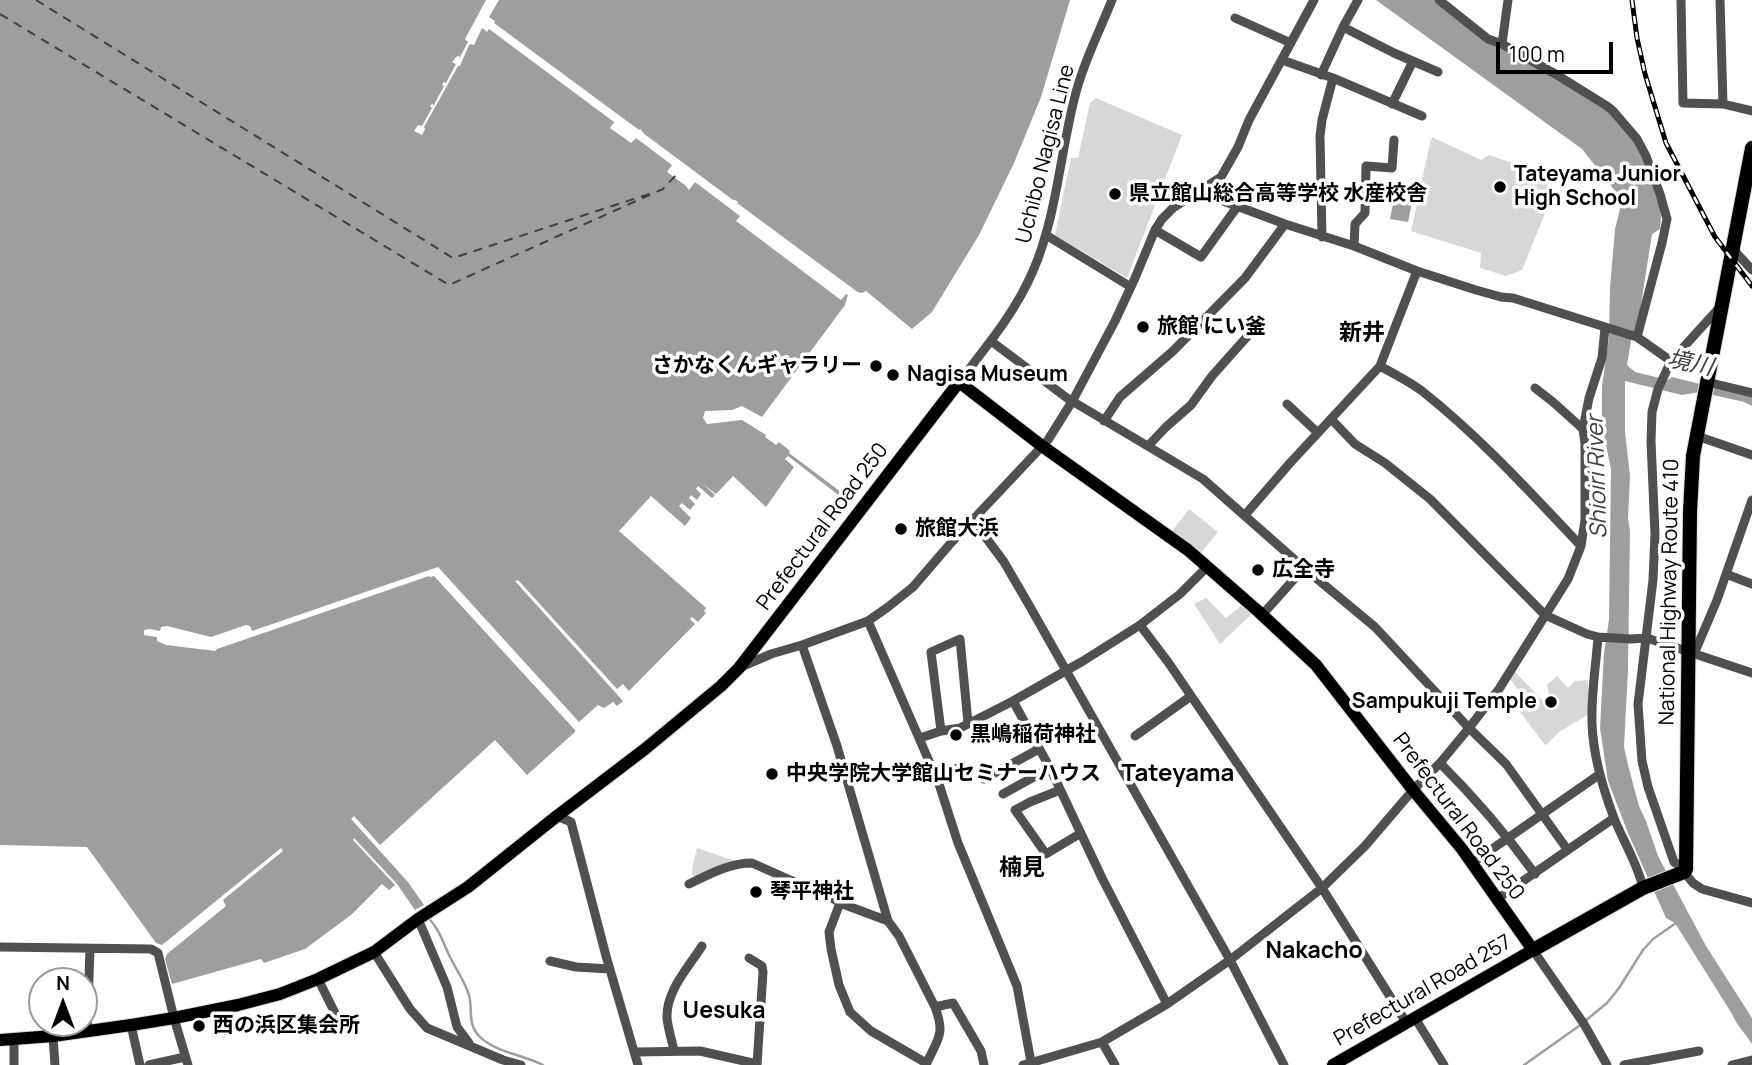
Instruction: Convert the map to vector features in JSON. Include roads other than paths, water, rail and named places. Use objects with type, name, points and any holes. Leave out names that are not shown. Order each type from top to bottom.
[{"type":"highway","name":"National Highway Route 410","points":[[1681,873],[1692,653],[1692,467],[1732,247],[1748,192],[1752,148]]},
{"type":"highway","points":[[1533,950],[1647,887],[1681,873]]},
{"type":"main road","name":"Prefectural Road 250","points":[[98,1030],[174,1018],[280,994],[373,952],[468,887],[645,749],[739,668],[958,382],[1207,566],[1321,671],[1472,863],[1533,950]]},
{"type":"main road","name":"Prefectural Road 257","points":[[1333,1065],[1533,950]]},
{"type":"main road","name":"Prefectural Road 250","points":[[0,1040],[43,1037]]},
{"type":"street","name":"Uchibo Nagisa Line","points":[[958,382],[1017,305],[1034,269],[1046,235],[1074,97],[1112,0]]},
{"type":"street","points":[[739,668],[771,654],[868,621],[913,587],[1042,446],[1073,400],[1131,287],[1155,230],[1173,208],[1221,177],[1314,0]]},
{"type":"street","points":[[1321,75],[1358,0]]},
{"type":"street","points":[[1439,0],[1488,39],[1502,44],[1607,106],[1637,139],[1651,166],[1667,219],[1636,337]]},
{"type":"street","points":[[1502,44],[1508,0]]},
{"type":"street","points":[[1681,0],[1684,103],[1723,104],[1752,111]]},
{"type":"street","points":[[1720,0],[1723,104]]},
{"type":"street","points":[[1235,18],[1291,43]]},
{"type":"street","points":[[1343,27],[1438,72]]},
{"type":"street","points":[[1282,60],[1333,78],[1422,116]]},
{"type":"street","points":[[1392,104],[1413,61]]},
{"type":"street","points":[[1322,237],[1320,136],[1333,78]]},
{"type":"street","points":[[1354,246],[1355,224],[1364,213],[1366,166],[1392,168],[1394,140]]},
{"type":"street","points":[[1199,192],[1417,271],[1636,337],[1671,361]]},
{"type":"street","points":[[1155,230],[1201,257],[1237,206]]},
{"type":"street","points":[[1104,421],[1120,397],[1173,351],[1245,278],[1285,224]]},
{"type":"street","points":[[1046,235],[1131,287]]},
{"type":"street","points":[[1732,247],[1752,270]]},
{"type":"street","points":[[1245,515],[1380,366],[1417,271]]},
{"type":"street","points":[[1722,304],[1671,361],[1658,388],[1652,412],[1655,534],[1653,580],[1638,704],[1642,761],[1648,787],[1674,862],[1681,873],[1702,889],[1752,903]]},
{"type":"street","points":[[868,621],[920,738],[958,843],[1017,986],[1027,1064],[1102,1042],[1167,1004],[1230,960],[1322,888],[1440,763],[1499,689],[1568,579],[1581,546],[1585,520],[1583,429],[1589,398],[1602,358],[1606,328]]},
{"type":"street","points":[[1148,446],[1191,405],[1252,330]]},
{"type":"street","points":[[991,341],[1067,398],[1203,479],[1375,627],[1506,764],[1567,849]]},
{"type":"street","points":[[1380,366],[1420,390],[1472,434],[1581,546]]},
{"type":"street","points":[[1706,387],[1752,393]]},
{"type":"street","points":[[1535,388],[1583,429]]},
{"type":"street","points":[[1287,404],[1318,433]]},
{"type":"street","points":[[1331,419],[1355,443],[1430,499],[1545,615],[1587,634],[1647,638],[1752,673]]},
{"type":"street","points":[[1697,436],[1752,454]]},
{"type":"street","points":[[1692,653],[1726,575],[1752,500]]},
{"type":"street","points":[[973,520],[1004,562],[1066,670],[1230,960],[1284,1065]]},
{"type":"street","points":[[920,738],[960,728],[1066,670],[1140,625],[1180,594],[1207,566]]},
{"type":"street","points":[[1262,615],[1304,568]]},
{"type":"street","points":[[1726,575],[1752,584]]},
{"type":"street","points":[[1140,625],[1168,662],[1410,1020],[1444,1065]]},
{"type":"street","points":[[1601,636],[1592,724],[1600,774],[1614,818],[1647,887]]},
{"type":"street","points":[[941,731],[931,652],[960,639],[968,723]]},
{"type":"street","points":[[802,645],[836,746],[888,920],[935,1007],[942,1027],[926,1064],[871,1031],[850,1012],[839,985],[829,932],[840,903]]},
{"type":"street","points":[[1135,736],[1191,696]]},
{"type":"street","points":[[1013,701],[1050,768],[1167,1004]]},
{"type":"street","points":[[984,779],[1039,750]]},
{"type":"street","points":[[1440,763],[1474,798],[1535,873]]},
{"type":"street","points":[[935,775],[958,768]]},
{"type":"street","points":[[1003,794],[1050,768]]},
{"type":"street","points":[[1472,863],[1600,774]]},
{"type":"street","points":[[1060,790],[1016,810],[1046,853],[1080,833]]},
{"type":"street","points":[[557,816],[571,822],[638,1065]]},
{"type":"street","points":[[1497,899],[1614,818]]},
{"type":"street","points":[[689,884],[722,869],[752,863],[806,887],[812,885],[819,893],[840,903],[888,920]]},
{"type":"street","points":[[423,916],[447,987],[457,1027],[470,1045]]},
{"type":"street","points":[[674,1051],[668,1027],[668,1005],[673,991],[702,946]]},
{"type":"street","points":[[0,947],[151,949],[158,953],[187,1061],[149,1065]]},
{"type":"street","points":[[89,967],[90,949]]},
{"type":"street","points":[[1533,950],[1583,1023],[1607,1065]]},
{"type":"street","points":[[373,952],[410,1009],[427,1028],[521,1065]]},
{"type":"street","points":[[635,1052],[700,1051],[757,1065],[763,972],[762,966],[749,958]]},
{"type":"street","points":[[550,961],[576,967],[610,969]]},
{"type":"street","points":[[318,979],[344,1031]]},
{"type":"street","points":[[935,1007],[953,1003],[981,1051],[984,1065]]},
{"type":"street","points":[[131,1025],[140,1065]]},
{"type":"street","points":[[53,1037],[55,1065]]},
{"type":"street","points":[[14,1040],[14,1065]]},
{"type":"street","points":[[1102,1042],[1115,1065]]},
{"type":"street","points":[[1624,1065],[1699,1051]]},
{"type":"street","points":[[1732,1065],[1752,1060]]},
{"type":"waterway","points":[[428,917],[438,931],[467,990],[475,1031],[493,1046],[543,1065]]},
{"type":"waterway","points":[[1524,1065],[1607,1003],[1643,950],[1653,939],[1676,923]]},
{"type":"railway","points":[[1632,0],[1645,74],[1666,143],[1715,237],[1752,286]]},
{"type":"place","name":"Tateyama Junior High School","points":[[1500,187]]},
{"type":"place","name":"県立館山総合高等学校 水産校舎","points":[[1115,194]]},
{"type":"place","name":"旅館 にい釜","points":[[1143,327]]},
{"type":"place","name":"さかなくんギャラリー","points":[[876,366]]},
{"type":"place","name":"Nagisa Museum","points":[[893,375]]},
{"type":"place","name":"旅館大浜","points":[[901,529]]},
{"type":"place","name":"広全寺","points":[[1258,570]]},
{"type":"place","name":"Sampukuji Temple","points":[[1551,702]]},
{"type":"place","name":"黒嶋稲荷神社","points":[[956,735]]},
{"type":"place","name":"中央学院大学館山セミナーハウス","points":[[772,774]]},
{"type":"place","name":"琴平神社","points":[[756,892]]},
{"type":"place","name":"西の浜区集会所","points":[[199,1026]]},
{"type":"district","name":"新井","points":[[1362,334]]},
{"type":"district","name":"Tateyama","points":[[1178,774]]},
{"type":"district","name":"楠見","points":[[1022,869]]},
{"type":"district","name":"Nakacho","points":[[1314,952]]},
{"type":"district","name":"Uesuka","points":[[724,1012]]},
{"type":"water label","name":"境川","points":[[1690,364]]},
{"type":"water label","name":"Shioiri River","points":[[1598,477]]}]
